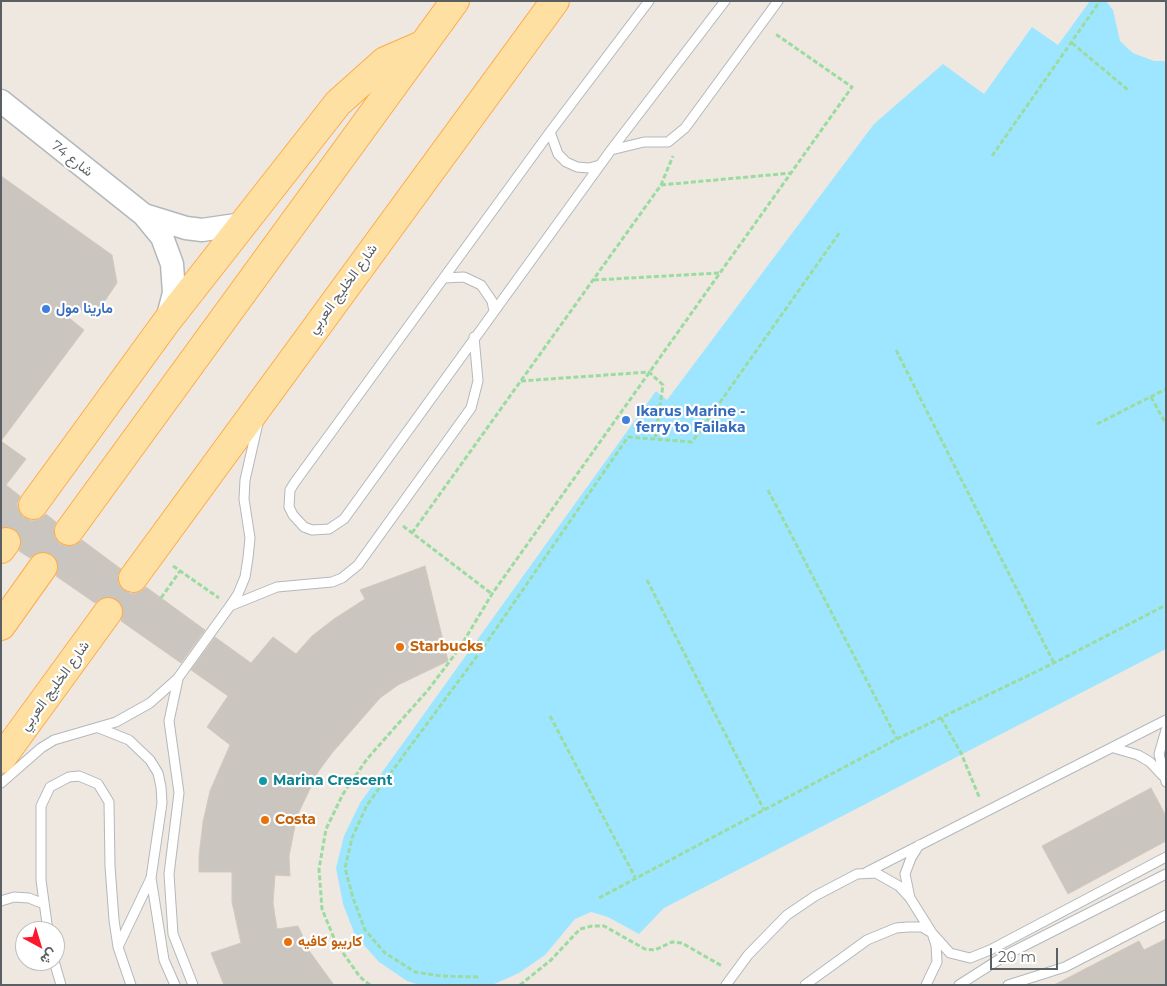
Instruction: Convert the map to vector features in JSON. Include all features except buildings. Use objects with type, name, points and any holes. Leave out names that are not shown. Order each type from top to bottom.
[{"type":"main road","points":[[69,531],[455,1]]},
{"type":"main road","name":"شارع الخليج العربي","points":[[133,578],[555,1]]},
{"type":"main road","points":[[33,505],[167,321],[338,103],[385,61],[422,45]]},
{"type":"main road","points":[[1,626],[43,567]]},
{"type":"main road","name":"شارع الخليج العربي","points":[[1,759],[108,612]]},
{"type":"street","name":"شارع 74","points":[[1,102],[144,215],[162,237],[172,264],[174,293],[167,321]]},
{"type":"street","name":"شارع 74","points":[[144,215],[186,228],[202,230],[243,224]]},
{"type":"lane","points":[[649,1],[550,132],[295,482],[290,490],[290,507],[298,522],[312,530],[321,531],[337,526],[344,519],[374,481],[474,337],[611,150],[724,1]]},
{"type":"lane","points":[[611,150],[644,142],[668,142],[685,128],[778,1]]},
{"type":"lane","points":[[550,132],[558,154],[566,162],[589,168],[600,165]]},
{"type":"lane","points":[[445,278],[464,277],[482,286],[492,301],[494,311]]},
{"type":"lane","points":[[230,606],[277,587],[322,584],[342,578],[358,565],[471,408],[478,380],[474,337]]},
{"type":"lane","points":[[1,783],[41,748],[68,734],[99,728],[142,708],[178,678],[230,606],[238,594],[245,577],[250,538],[244,499],[245,480],[263,398]]},
{"type":"lane","points":[[178,678],[170,721],[179,793],[169,874],[173,934],[193,985]]},
{"type":"lane","points":[[726,985],[748,955],[787,915],[842,880],[867,872],[1166,720]]},
{"type":"lane","points":[[99,728],[129,740],[150,760],[158,773],[162,788],[162,803],[151,878],[118,947]]},
{"type":"lane","points":[[1164,779],[1159,754],[1166,730]]},
{"type":"lane","points":[[1114,748],[1138,755],[1150,762],[1164,779]]},
{"type":"lane","points":[[47,921],[40,830],[42,806],[50,787],[69,777],[79,776],[89,779],[105,792],[109,802],[111,884],[118,947],[131,985]]},
{"type":"lane","points":[[910,898],[905,874],[911,858],[921,843]]},
{"type":"lane","points":[[867,872],[876,873],[899,886],[910,898],[932,933],[950,953],[970,958],[990,950],[1166,856]]},
{"type":"lane","points":[[959,985],[1006,955],[1166,874]]},
{"type":"lane","points":[[151,878],[164,960],[175,985]]},
{"type":"lane","points":[[1,901],[14,897],[29,898],[44,904]]},
{"type":"lane","points":[[1008,985],[1065,967],[1166,915]]},
{"type":"lane","points":[[805,985],[867,940],[896,928],[908,927],[922,928],[932,933],[938,953],[937,962],[926,985]]},
{"type":"lane","points":[[57,971],[61,985]]},
{"type":"path","points":[[992,156],[1100,1]]},
{"type":"path","points":[[370,985],[360,977],[336,943],[322,909],[319,869],[326,829],[343,794],[367,759],[428,690],[459,649],[492,594],[852,87],[762,24]]},
{"type":"path","points":[[1072,43],[1128,90]]},
{"type":"path","points":[[412,533],[661,185],[685,128]]},
{"type":"path","points":[[661,185],[791,173]]},
{"type":"path","points":[[478,977],[441,976],[415,972],[385,953],[365,930],[353,898],[345,868],[352,838],[367,805],[480,652],[628,437],[692,442],[840,232]]},
{"type":"path","points":[[593,280],[719,274]]},
{"type":"path","points":[[896,350],[1054,663]]},
{"type":"path","points":[[521,381],[650,372],[663,385],[655,439]]},
{"type":"path","points":[[1096,424],[1166,389]]},
{"type":"path","points":[[1151,397],[1166,424]]},
{"type":"path","points":[[768,490],[897,740]]},
{"type":"path","points":[[392,518],[492,594]]},
{"type":"path","points":[[152,551],[230,606]]},
{"type":"path","points":[[160,598],[180,571]]},
{"type":"path","points":[[647,580],[764,810]]},
{"type":"path","points":[[599,898],[635,877],[897,740],[1054,663],[1166,605]]},
{"type":"path","points":[[550,716],[635,877]]},
{"type":"path","points":[[941,718],[962,753],[986,811]]},
{"type":"path","points":[[520,985],[551,960],[580,929],[592,926],[604,926],[644,949],[655,950],[672,942],[682,944],[734,973]]},
{"type":"water","points":[[1090,1],[1106,1],[1113,10],[1120,41],[1133,53],[1154,61],[1166,61],[1166,649],[664,908],[639,934],[608,917],[591,912],[575,919],[545,955],[519,973],[492,985],[420,985],[407,981],[379,962],[355,935],[343,904],[336,868],[344,836],[360,803],[656,391],[667,400],[874,124],[943,64],[984,94],[1032,27],[1058,45]]},
{"type":"tunnel","points":[[6,542],[33,505]]},
{"type":"tunnel","points":[[43,567],[69,531]]},
{"type":"tunnel","points":[[108,612],[133,578]]},
{"type":"place","name":"مارينا مول","points":[[46,309]]},
{"type":"place","name":"Ikarus Marine - ferry to Failaka","points":[[626,420]]},
{"type":"place","name":"Starbucks","points":[[400,647]]},
{"type":"place","name":"Marina Crescent","points":[[263,781]]},
{"type":"place","name":"Costa","points":[[265,820]]},
{"type":"place","name":"كاريبو كافيه","points":[[288,942]]}]
